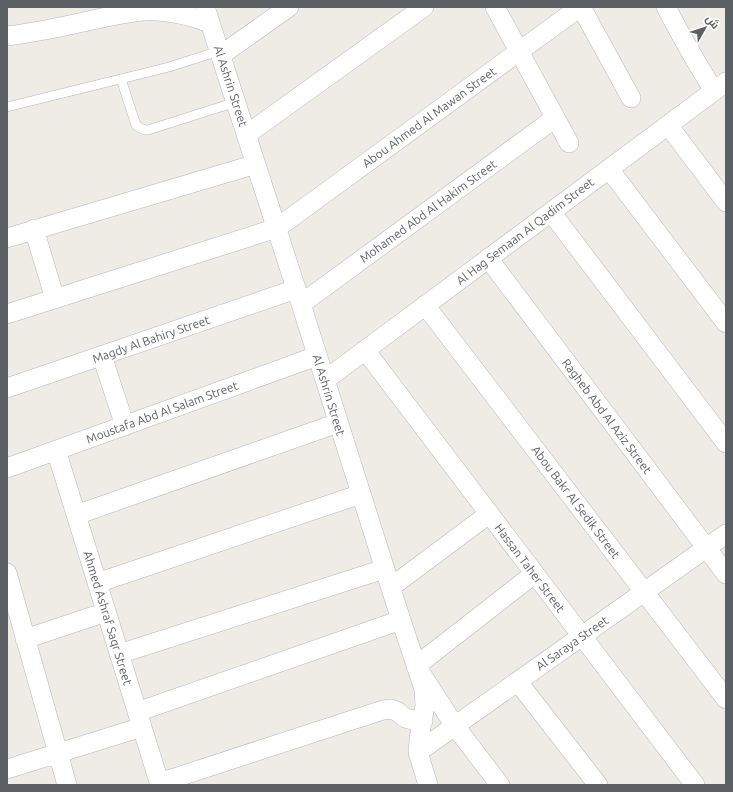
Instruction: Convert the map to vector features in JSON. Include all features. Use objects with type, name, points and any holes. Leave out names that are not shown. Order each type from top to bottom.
[{"type":"street","points":[[220,53],[289,7]]},
{"type":"street","points":[[246,135],[424,7]]},
{"type":"street","points":[[494,7],[569,143]]},
{"type":"street","points":[[580,7],[631,98]]},
{"type":"street","name":"Abou Ahmed Al Mawan Street","points":[[7,314],[277,228],[580,7]]},
{"type":"street","points":[[666,7],[681,36],[720,87]]},
{"type":"street","points":[[7,36],[50,30],[119,14],[146,11],[173,13],[195,17],[208,15]]},
{"type":"street","name":"Al Ashrin Street","points":[[208,15],[277,228],[384,569],[424,689],[425,706],[418,752],[428,785]]},
{"type":"street","name":"Al Hag Semaan Al Qadim Street","points":[[325,380],[720,87]]},
{"type":"street","name":"Mohamed Abd Al Hakim Street","points":[[298,296],[555,118]]},
{"type":"street","points":[[668,125],[726,202]]},
{"type":"street","points":[[7,238],[256,164]]},
{"type":"street","points":[[609,169],[726,323]]},
{"type":"street","points":[[551,212],[726,443]]},
{"type":"street","points":[[34,229],[55,299]]},
{"type":"street","name":"Ragheb Abd Al Aziz Street","points":[[488,258],[726,574]]},
{"type":"street","name":"Magdy Al Bahiry Street","points":[[7,388],[102,356],[298,296]]},
{"type":"street","name":"Abou Bakr Al Sedik Street","points":[[425,305],[726,699]]},
{"type":"street","name":"Hassan Taher Street","points":[[365,350],[695,785]]},
{"type":"street","points":[[102,356],[125,426]]},
{"type":"street","name":"Moustafa Abd Al Salam Street","points":[[7,468],[317,356]]},
{"type":"street","points":[[76,515],[338,423]]},
{"type":"street","name":"Ahmed Ashraf Saqr Street","points":[[56,450],[160,784]]},
{"type":"street","points":[[97,583],[361,494]]},
{"type":"street","points":[[391,587],[489,514]]},
{"type":"street","name":"Al Saraya Street","points":[[418,752],[726,534]]},
{"type":"street","points":[[119,654],[384,569]]},
{"type":"street","points":[[7,573],[67,785]]},
{"type":"street","points":[[500,785],[455,726],[416,666],[534,574]]},
{"type":"street","points":[[25,639],[106,612]]},
{"type":"street","points":[[7,769],[58,753],[401,620]]},
{"type":"street","points":[[518,682],[598,785]]},
{"type":"street","points":[[160,784],[382,710],[391,709],[398,712],[405,718],[423,720]]},
{"type":"lane","points":[[7,107],[220,53]]},
{"type":"lane","points":[[121,78],[136,125],[144,130],[236,102]]}]
